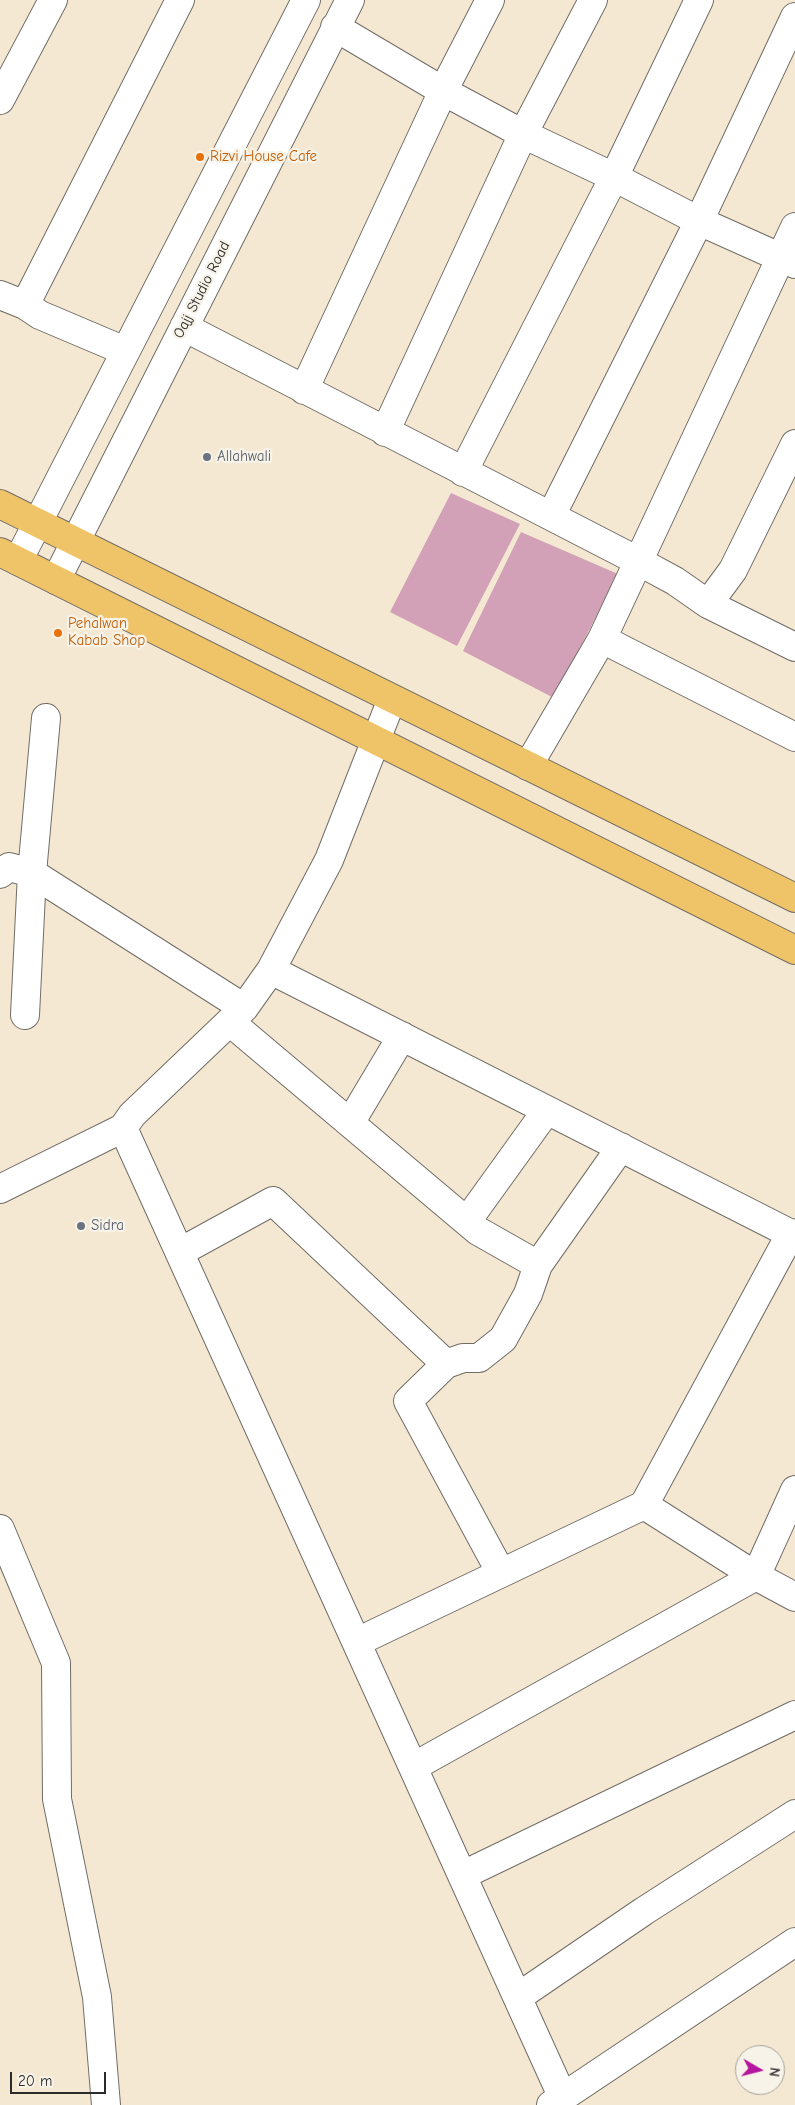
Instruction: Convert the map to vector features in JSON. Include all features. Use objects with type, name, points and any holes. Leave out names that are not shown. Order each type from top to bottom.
[{"type":"main road","points":[[0,504],[795,898]]},
{"type":"main road","points":[[9,557],[795,950]]},
{"type":"street","points":[[4,82],[53,0]]},
{"type":"street","points":[[25,305],[180,0]]},
{"type":"street","points":[[9,557],[38,523],[306,0]]},
{"type":"street","name":"Oajj Studio Road","points":[[56,580],[350,0]]},
{"type":"street","points":[[304,390],[443,91],[490,0]]},
{"type":"street","points":[[385,432],[523,134],[593,0]]},
{"type":"street","points":[[463,472],[614,176],[699,0]]},
{"type":"street","points":[[551,516],[699,221],[795,17]]},
{"type":"street","points":[[335,27],[443,91],[523,134],[614,176],[699,221],[787,260]]},
{"type":"street","points":[[528,766],[602,639],[638,561],[787,260],[795,227]]},
{"type":"street","points":[[0,295],[25,305],[40,315],[125,351]]},
{"type":"street","points":[[184,327],[638,561],[676,581],[708,604],[795,647]]},
{"type":"street","points":[[708,604],[733,570],[795,444]]},
{"type":"street","points":[[602,639],[795,737]]},
{"type":"street","points":[[0,1189],[123,1128],[132,1115],[237,1015],[271,970],[329,860],[392,699]]},
{"type":"street","points":[[25,1015],[32,873],[46,718]]},
{"type":"street","points":[[0,874],[9,867],[32,873],[237,1015],[350,1122],[467,1221],[478,1230],[538,1265]]},
{"type":"street","points":[[271,970],[793,1234],[644,1505],[357,1642]]},
{"type":"street","points":[[350,1122],[402,1036]]},
{"type":"street","points":[[467,1221],[546,1110]]},
{"type":"street","points":[[123,1128],[518,1996],[557,2101],[795,1942]]},
{"type":"street","points":[[501,1573],[408,1401],[446,1364],[463,1358],[478,1358],[503,1339],[528,1294],[538,1265],[621,1147]]},
{"type":"street","points":[[180,1252],[273,1201],[446,1364]]},
{"type":"street","points":[[414,1767],[756,1576],[795,1490]]},
{"type":"street","points":[[644,1505],[756,1576],[795,1597]]},
{"type":"street","points":[[0,1529],[56,1662],[57,1798],[97,1997],[106,2105]]},
{"type":"street","points":[[462,1875],[795,1714]]},
{"type":"street","points":[[518,1996],[644,1911],[795,1814]]},
{"type":"building","points":[[451,493],[520,524],[457,646],[390,612]]},
{"type":"building","points":[[521,532],[618,574],[554,698],[463,651]]},
{"type":"place","name":"Rizvi House Cafe","points":[[200,157]]},
{"type":"place","name":"Allahwali","points":[[207,457]]},
{"type":"place","name":"Pehalwan Kabab Shop","points":[[58,633]]},
{"type":"place","name":"Sidra","points":[[81,1226]]}]
